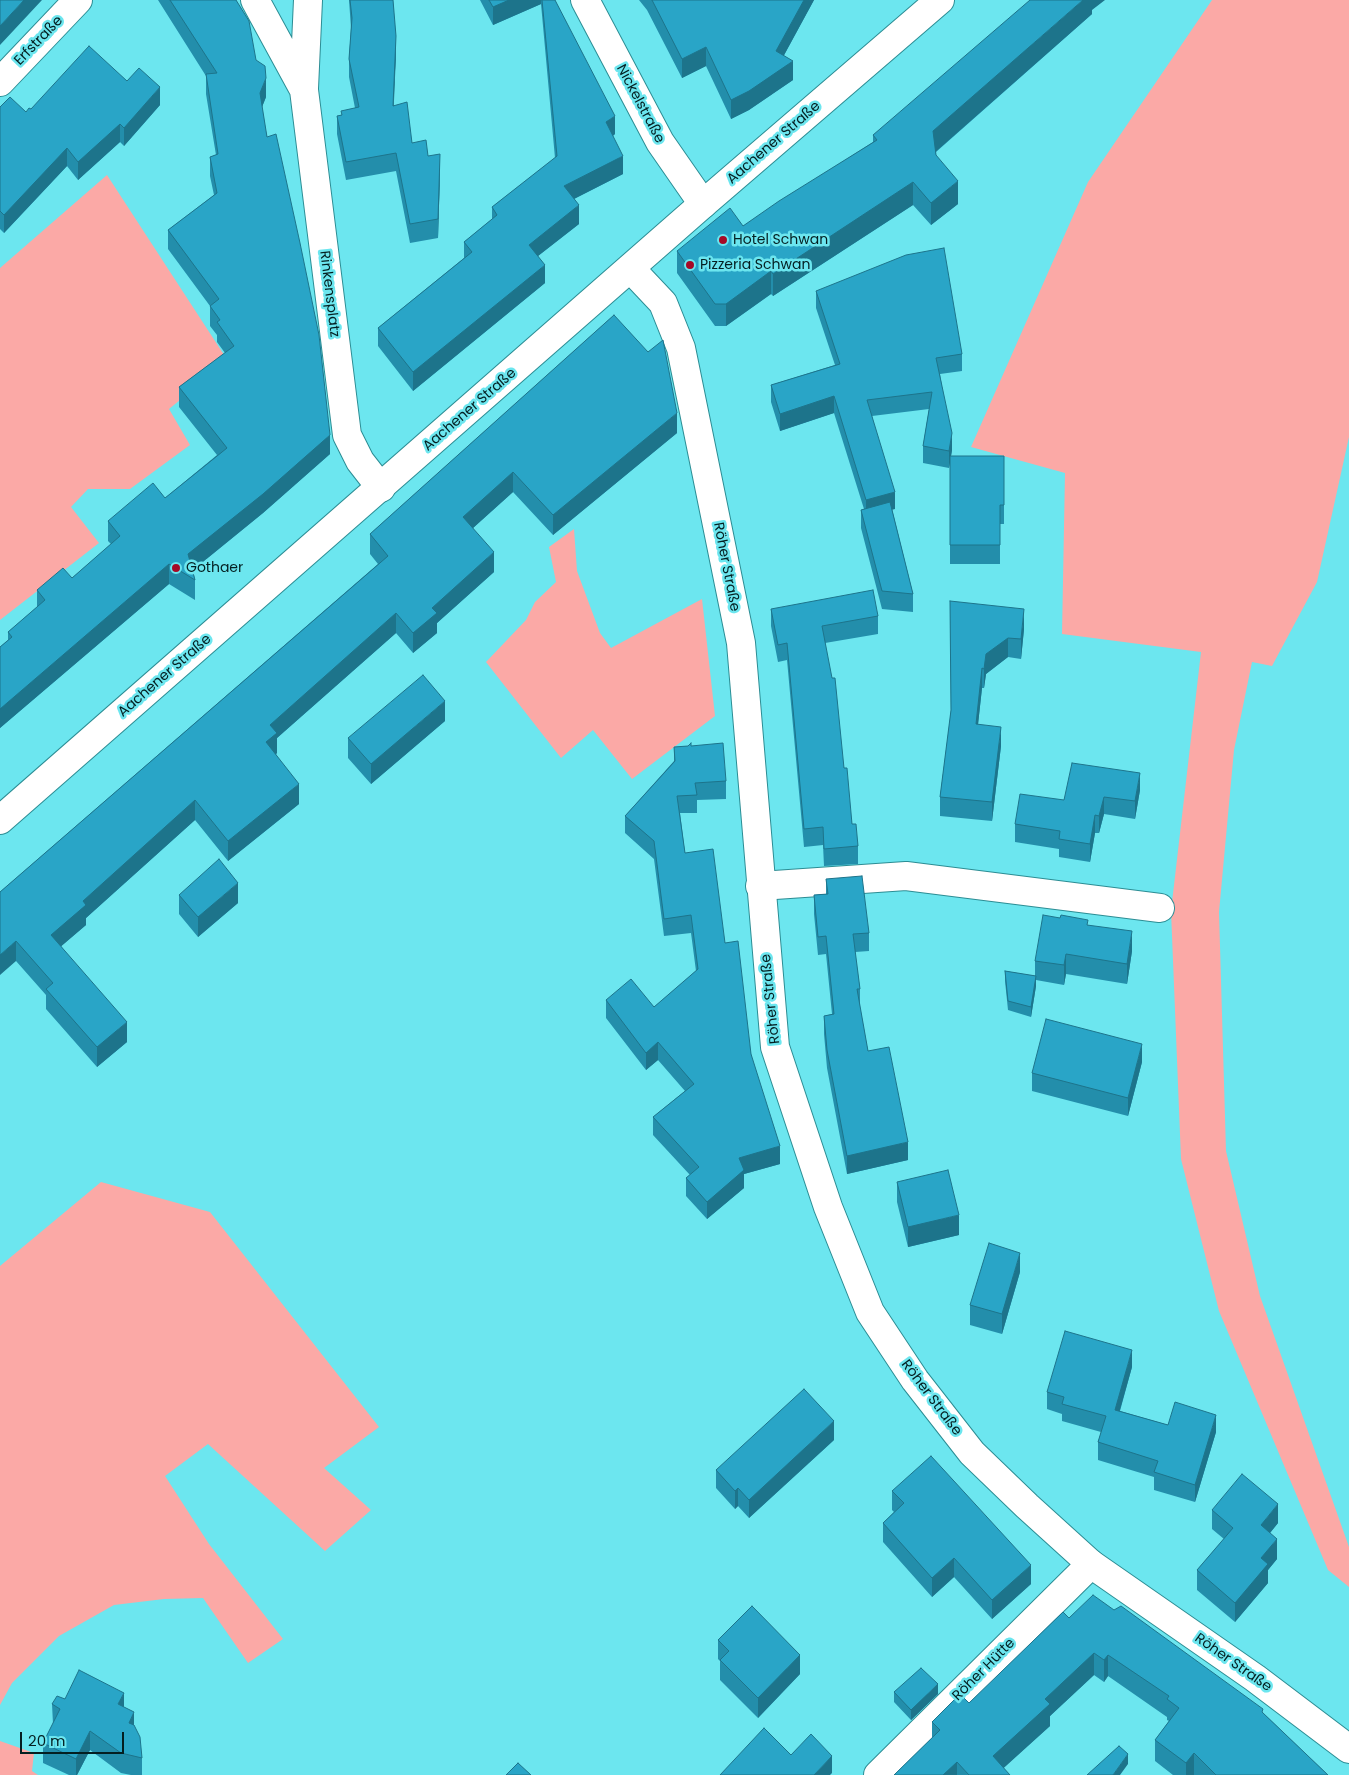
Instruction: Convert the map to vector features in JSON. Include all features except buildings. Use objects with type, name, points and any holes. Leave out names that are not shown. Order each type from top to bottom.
[{"type":"main road","name":"Erfstraße","points":[[0,82],[78,0]]},
{"type":"main road","name":"Rinkensplatz","points":[[255,0],[304,90]]},
{"type":"main road","name":"Rinkensplatz","points":[[308,0],[304,90],[347,435],[360,462],[381,488]]},
{"type":"main road","name":"Nickelstraße","points":[[585,0],[660,142],[703,204]]},
{"type":"main road","name":"Aachener Straße","points":[[0,820],[703,204],[940,0]]},
{"type":"main road","name":"Röher Straße","points":[[630,268],[663,303],[681,348],[741,643],[775,1047],[828,1207],[870,1312],[915,1380],[972,1453],[1091,1564],[1255,1678],[1349,1749]]},
{"type":"main road","points":[[760,886],[906,876],[1160,908]]},
{"type":"main road","name":"Röher Hütte","points":[[878,1775],[1091,1564]]},
{"type":"shaded area","points":[[1212,0],[1349,0],[1349,437],[1317,582],[1272,666],[1252,662],[1234,750],[1219,912],[1226,1151],[1260,1296],[1349,1547],[1349,1587],[1328,1570],[1219,1311],[1181,1159],[1171,911],[1201,652],[1062,634],[1065,473],[971,447],[1088,182]]},
{"type":"shaded area","points":[[107,175],[228,361],[169,409],[190,445],[130,489],[88,489],[71,507],[99,543],[0,620],[0,268]]},
{"type":"shaded area","points":[[574,529],[577,571],[600,633],[611,648],[702,599],[715,716],[632,779],[593,730],[561,758],[486,662],[526,620],[535,602],[556,582],[549,547]]},
{"type":"shaded area","points":[[101,1182],[210,1212],[379,1427],[324,1468],[371,1510],[325,1551],[208,1444],[165,1476],[209,1544],[283,1639],[248,1663],[203,1598],[164,1599],[114,1605],[59,1636],[12,1683],[0,1705],[0,1266]]},
{"type":"shaded area","points":[[0,1741],[34,1753],[32,1771],[38,1775],[0,1775]]},
{"type":"place","name":"Hotel Schwan","points":[[723,240]]},
{"type":"place","name":"Pizzeria Schwan","points":[[690,265]]},
{"type":"place","name":"Gothaer","points":[[176,568]]}]
